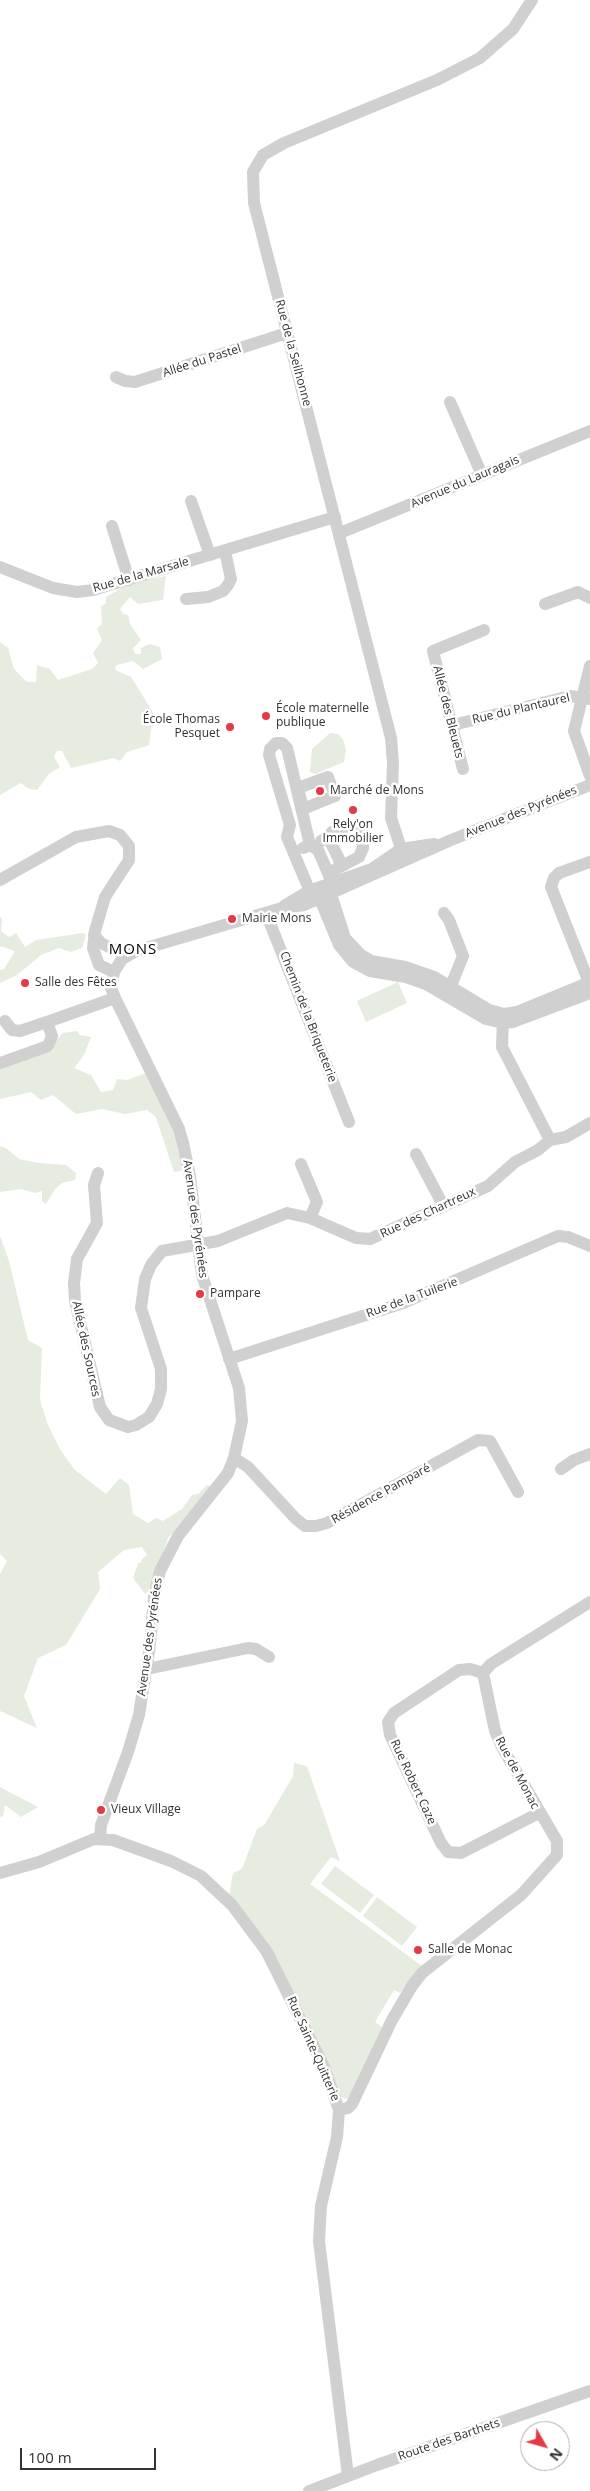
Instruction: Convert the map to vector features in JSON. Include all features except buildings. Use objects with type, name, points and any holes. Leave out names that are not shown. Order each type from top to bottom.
[{"type":"street","name":"Rue de la Seilhonne","points":[[403,855],[391,818],[394,763],[391,738],[254,203],[251,182],[257,163],[263,155],[284,143],[417,89],[473,62],[493,48],[513,29],[532,0]]},
{"type":"street","name":"Allée du Pastel","points":[[116,377],[125,382],[135,382],[288,333]]},
{"type":"street","points":[[450,402],[482,475]]},
{"type":"street","name":"Avenue du Lauragais","points":[[340,533],[590,431]]},
{"type":"street","points":[[191,500],[210,555]]},
{"type":"street","name":"Rue de la Marsale","points":[[0,567],[53,588],[77,592],[93,590],[335,517]]},
{"type":"street","points":[[112,526],[130,580]]},
{"type":"street","points":[[186,599],[216,594],[228,585],[231,578],[225,551]]},
{"type":"street","points":[[545,604],[578,592],[590,598]]},
{"type":"street","name":"Allée des Bleuets","points":[[463,769],[433,652],[484,630]]},
{"type":"street","points":[[590,666],[586,698],[574,734],[590,776]]},
{"type":"street","name":"Rue du Plantaurel","points":[[453,725],[570,696],[586,698]]},
{"type":"street","points":[[325,886],[296,858],[287,837],[290,825],[269,755],[270,749],[276,743],[282,743],[287,748],[325,886],[343,943],[353,962],[375,967],[449,991],[477,1015],[524,1020],[590,986],[551,887],[554,878],[559,873],[590,862]]},
{"type":"street","name":"Avenue des Pyrénées","points":[[126,956],[282,908],[304,905],[325,886],[372,869],[403,855],[451,840],[590,785]]},
{"type":"street","points":[[296,858],[300,849],[314,847],[332,832],[353,825],[359,826],[362,833],[363,848],[359,857],[325,886]]},
{"type":"street","points":[[0,880],[76,837],[100,831],[116,832],[129,846],[130,860],[105,897],[94,935],[93,948],[96,960],[104,968],[114,972],[126,956],[101,943],[94,935]]},
{"type":"street","points":[[325,886],[339,858],[328,837]]},
{"type":"street","name":"Chemin de la Briqueterie","points":[[266,913],[349,1122]]},
{"type":"street","points":[[444,914],[449,920],[463,956],[449,991]]},
{"type":"street","name":"Avenue des Pyrénées","points":[[100,1838],[101,1826],[136,1731],[147,1669],[154,1598],[164,1559],[178,1536],[220,1485],[234,1458],[240,1438],[242,1404],[206,1292],[197,1245],[190,1176],[179,1129],[115,998],[111,988],[114,972]]},
{"type":"street","points":[[5,1021],[12,1030],[20,1031],[115,998]]},
{"type":"street","points":[[503,1018],[502,1042],[505,1053],[550,1140]]},
{"type":"street","points":[[0,1063],[48,1046],[52,1036],[47,1022]]},
{"type":"street","name":"Rue des Chartreux","points":[[197,1245],[233,1236],[287,1213],[310,1218],[356,1238],[370,1239],[488,1186],[515,1162],[538,1150],[550,1140],[566,1137],[590,1123]]},
{"type":"street","points":[[416,1154],[443,1206]]},
{"type":"street","points":[[302,1164],[317,1202],[310,1218]]},
{"type":"street","name":"Allée des Sources","points":[[98,1174],[94,1185],[97,1223],[77,1259],[74,1294],[97,1399],[103,1414],[114,1423],[128,1427],[144,1422],[154,1411],[161,1389],[161,1368],[141,1308],[142,1290],[148,1272],[162,1251],[197,1245]]},
{"type":"street","name":"Rue de la Tuilerie","points":[[229,1359],[403,1303],[558,1236],[568,1237],[590,1246]]},
{"type":"street","name":"Résidence Pamparé","points":[[234,1458],[248,1467],[296,1519],[305,1526],[327,1524],[478,1440],[490,1441],[518,1492]]},
{"type":"street","points":[[561,1470],[574,1460],[590,1454]]},
{"type":"street","points":[[483,1673],[491,1664],[590,1602]]},
{"type":"street","points":[[147,1669],[248,1648],[256,1649],[269,1657]]},
{"type":"street","name":"Rue Robert Caze","points":[[483,1673],[464,1668],[442,1681],[394,1713],[388,1722],[390,1734],[441,1843],[448,1852],[461,1853],[539,1814]]},
{"type":"street","name":"Rue de Monac","points":[[339,2110],[352,2104],[392,2020],[412,1986],[422,1974],[521,1895],[551,1863],[558,1848],[557,1841],[509,1762],[495,1732],[483,1673]]},
{"type":"street","points":[[0,1873],[39,1862],[100,1838]]},
{"type":"street","name":"Rue Sainte-Quitterie","points":[[100,1838],[135,1848],[184,1866],[210,1882],[232,1905],[280,1975],[324,2067],[339,2110],[337,2137],[321,2206],[319,2241],[348,2476]]},
{"type":"street","name":"Route des Barthets","points":[[309,2491],[590,2391]]},
{"type":"shaded area","points":[[166,576],[163,600],[138,604],[130,597],[120,609],[123,614],[128,615],[130,624],[141,640],[133,648],[135,654],[141,654],[141,648],[150,644],[160,647],[162,659],[143,669],[133,661],[116,665],[115,670],[131,677],[156,717],[152,723],[149,745],[127,752],[120,761],[114,758],[71,768],[62,751],[57,751],[54,757],[60,767],[49,774],[37,790],[29,789],[21,783],[0,795],[0,642],[8,648],[14,669],[27,682],[36,682],[37,665],[50,669],[58,680],[92,669],[98,663],[93,653],[102,640],[97,629],[102,623],[101,606],[106,604],[106,597],[130,583]]},
{"type":"shaded area","points":[[330,733],[338,734],[343,739],[346,750],[344,762],[315,774],[310,772],[312,749]]},
{"type":"shaded area","points":[[0,917],[2,919],[1,931],[9,937],[16,933],[25,947],[36,940],[83,933],[86,935],[82,948],[71,952],[59,948],[41,955],[17,975],[0,983],[0,970],[4,969],[15,951],[0,946]]},
{"type":"shaded area","points":[[398,982],[407,1003],[366,1022],[357,1001]]},
{"type":"shaded area","points":[[77,1031],[80,1035],[91,1037],[84,1055],[74,1068],[91,1075],[101,1092],[113,1090],[117,1079],[127,1080],[146,1073],[176,1137],[184,1170],[174,1172],[156,1117],[147,1110],[125,1114],[102,1109],[76,1114],[53,1095],[41,1100],[31,1092],[0,1099],[0,1065],[53,1051],[56,1041],[63,1033]]},
{"type":"shaded area","points":[[0,1146],[6,1148],[19,1159],[66,1165],[76,1173],[75,1180],[62,1183],[55,1189],[46,1204],[42,1201],[42,1191],[35,1193],[21,1189],[0,1192]]},
{"type":"shaded area","points":[[0,1236],[9,1261],[28,1340],[42,1348],[40,1400],[48,1425],[61,1451],[75,1470],[106,1494],[120,1478],[129,1485],[133,1514],[148,1523],[156,1518],[163,1521],[182,1509],[192,1495],[198,1494],[207,1485],[213,1487],[168,1538],[151,1590],[145,1594],[133,1578],[138,1563],[141,1563],[142,1559],[147,1555],[142,1547],[124,1550],[98,1572],[100,1589],[66,1645],[38,1658],[24,1696],[37,1728],[0,1711],[0,1574],[7,1561],[0,1554]]},
{"type":"shaded area","points":[[294,1763],[307,1766],[340,1861],[331,1857],[310,1884],[422,1966],[400,1993],[394,1990],[375,2022],[382,2027],[350,2098],[346,2099],[339,2096],[229,1896],[233,1873],[242,1869],[257,1829],[265,1824],[293,1776]]},
{"type":"shaded area","points":[[0,1787],[38,1807],[21,1817],[5,1805],[3,1816],[0,1817]]},
{"type":"shaded area","points":[[335,1866],[374,1895],[360,1913],[321,1884]]},
{"type":"shaded area","points":[[377,1897],[417,1927],[402,1946],[363,1916]]},
{"type":"place","name":"École maternelle publique","points":[[266,716]]},
{"type":"place","name":"École Thomas Pesquet","points":[[230,727]]},
{"type":"place","name":"Marché de Mons","points":[[320,791]]},
{"type":"place","name":"Rely'on Immobilier","points":[[353,810]]},
{"type":"place","name":"Mairie Mons","points":[[232,919]]},
{"type":"place","name":"Salle des Fêtes","points":[[25,983]]},
{"type":"place","name":"Pampare","points":[[200,1294]]},
{"type":"place","name":"Vieux Village","points":[[101,1810]]},
{"type":"place","name":"Salle de Monac","points":[[418,1950]]},
{"type":"district","name":"MONS","points":[[133,950]]}]
